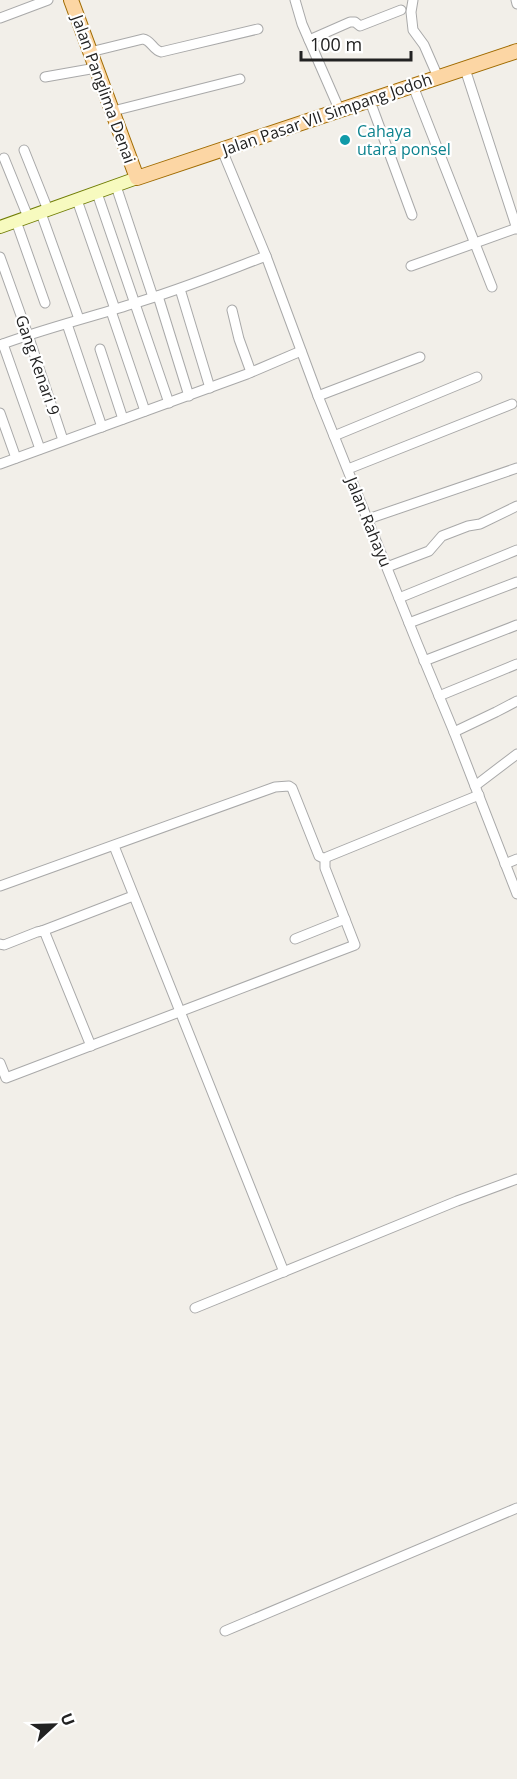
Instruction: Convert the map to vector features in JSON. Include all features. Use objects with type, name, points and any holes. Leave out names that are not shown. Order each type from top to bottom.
[{"type":"main road","name":"Jalan Panglima Denai","points":[[75,1],[90,52],[137,178]]},
{"type":"main road","name":"Jalan Pasar VII Simpang Jodoh","points":[[137,178],[517,51]]},
{"type":"street","points":[[0,18],[48,0]]},
{"type":"street","points":[[296,0],[309,40],[340,111]]},
{"type":"street","points":[[413,0],[411,12],[415,34],[423,42],[438,77]]},
{"type":"street","points":[[309,40],[352,22],[360,26],[401,10]]},
{"type":"street","points":[[90,52],[142,39],[147,40],[157,51],[161,52],[258,29]]},
{"type":"street","points":[[45,77],[96,68]]},
{"type":"street","points":[[411,266],[517,228],[465,69]]},
{"type":"street","points":[[113,111],[240,79]]},
{"type":"street","points":[[413,86],[492,287]]},
{"type":"street","points":[[370,100],[412,216]]},
{"type":"street","points":[[24,150],[79,319]]},
{"type":"street","name":"Jalan Rahayu","points":[[222,150],[266,256],[318,396],[517,894]]},
{"type":"street","points":[[4,158],[28,217]]},
{"type":"street","points":[[0,227],[137,178]]},
{"type":"street","points":[[116,186],[189,396]]},
{"type":"street","points":[[97,193],[169,403]]},
{"type":"street","points":[[77,200],[145,411]]},
{"type":"street","points":[[16,221],[45,303]]},
{"type":"street","points":[[40,449],[2,344],[180,289],[266,256]]},
{"type":"street","name":"Gang Kenari 9","points":[[0,257],[63,440]]},
{"type":"street","points":[[180,289],[210,388]]},
{"type":"street","points":[[232,310],[239,339],[251,372]]},
{"type":"street","points":[[67,324],[102,427]]},
{"type":"street","points":[[100,349],[123,419]]},
{"type":"street","points":[[0,464],[189,396],[301,351]]},
{"type":"street","points":[[318,396],[420,357]]},
{"type":"street","points":[[334,436],[477,377]]},
{"type":"street","points":[[348,469],[512,404]]},
{"type":"street","points":[[0,414],[16,458]]},
{"type":"street","points":[[368,519],[517,468]]},
{"type":"street","points":[[387,567],[429,550],[442,536],[480,524],[517,506]]},
{"type":"street","points":[[399,598],[517,550]]},
{"type":"street","points":[[409,623],[517,582]]},
{"type":"street","points":[[424,661],[517,625]]},
{"type":"street","points":[[439,696],[517,664]]},
{"type":"street","points":[[454,732],[517,700]]},
{"type":"street","points":[[0,1063],[6,1078],[355,945],[325,868],[327,856],[477,790],[517,754]]},
{"type":"street","points":[[0,886],[274,787],[289,786],[292,788],[319,856],[325,859]]},
{"type":"street","points":[[114,846],[284,1272]]},
{"type":"street","points":[[505,864],[517,860]]},
{"type":"street","points":[[0,944],[4,945],[133,896]]},
{"type":"street","points":[[296,939],[345,919]]},
{"type":"street","points":[[42,931],[48,938],[91,1047]]},
{"type":"street","points":[[195,1308],[517,1179]]},
{"type":"street","points":[[225,1631],[517,1508]]},
{"type":"place","name":"Cahaya utara ponsel","points":[[345,140]]}]
